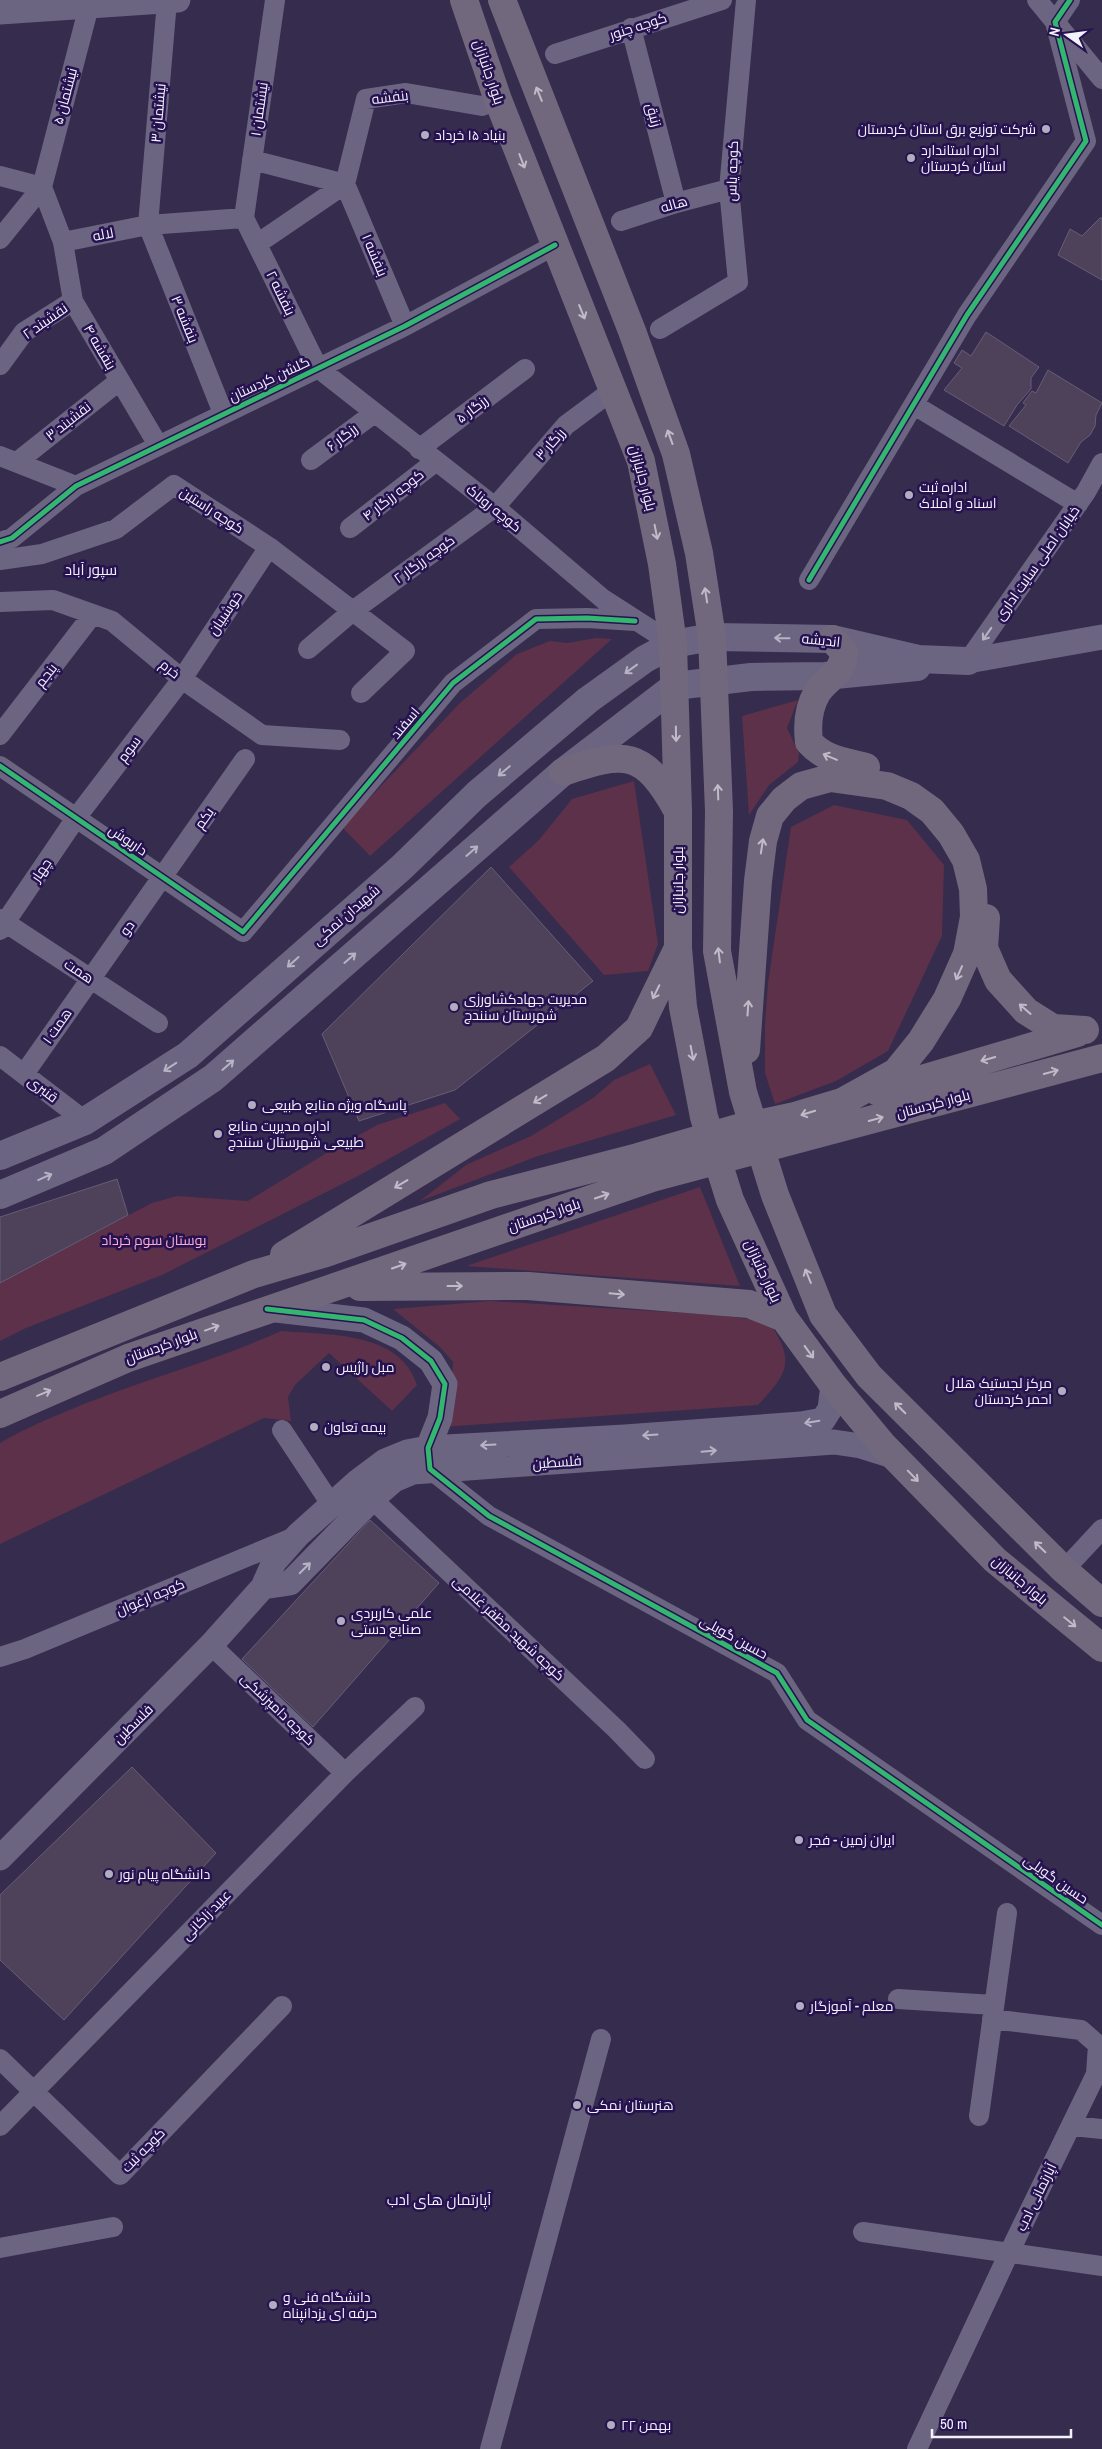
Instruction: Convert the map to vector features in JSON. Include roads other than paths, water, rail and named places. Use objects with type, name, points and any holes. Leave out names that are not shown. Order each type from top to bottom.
[{"type":"main road","name":"بلوار جانبازان","points":[[464,0],[498,100],[641,461],[662,564],[673,644],[678,811],[678,948],[683,1007],[704,1117],[730,1200],[784,1318],[833,1385],[893,1456],[995,1560],[1102,1648]]},
{"type":"main road","points":[[502,0],[611,276],[676,454],[699,553],[712,637],[715,680],[719,810],[718,951],[744,1099],[775,1196],[824,1315],[868,1376],[1064,1570],[1102,1603]]},
{"type":"main road","name":"اندیشه","points":[[673,644],[712,637],[832,639],[918,659],[968,661]]},
{"type":"main road","points":[[832,639],[844,652],[843,664],[818,692],[809,712],[809,742],[816,751],[830,759],[889,774],[915,784],[938,800],[959,822],[977,852],[986,885],[987,913],[984,948],[998,980],[1026,1011],[1053,1028],[1094,1028]]},
{"type":"main road","name":"شهیدان نمکی","points":[[0,1156],[85,1121],[188,1055],[402,866],[484,788],[588,700],[646,659],[673,644]]},
{"type":"main road","name":"اندیشه","points":[[675,686],[715,680],[835,675],[968,661]]},
{"type":"main road","points":[[0,1195],[104,1151],[213,1078],[563,772],[675,686]]},
{"type":"main road","points":[[563,772],[602,759],[626,758],[647,768],[663,784],[678,811]]},
{"type":"main road","name":"بلوار کردستان","points":[[744,1099],[758,881],[763,841],[770,816],[784,799],[801,786],[830,778],[887,786],[911,796],[932,811],[951,834],[966,860],[973,889],[974,917],[967,954],[947,999],[922,1041],[896,1072],[842,1102]]},
{"type":"main road","points":[[254,1274],[606,1058],[638,1028],[678,948]]},
{"type":"main road","name":"بلوار کردستان","points":[[0,1377],[254,1274],[326,1253],[492,1195],[638,1157],[738,1128],[795,1116],[1094,1028]]},
{"type":"main road","name":"بلوار کردستان","points":[[0,1414],[128,1358],[266,1309],[336,1287],[652,1178],[1102,1058]]},
{"type":"main road","points":[[336,1287],[528,1286],[749,1304],[784,1318]]},
{"type":"street","points":[[0,12],[173,0]]},
{"type":"street","name":"نیشتمان ۳","points":[[148,225],[173,0]]},
{"type":"street","name":"نیشتمان ۱","points":[[244,218],[275,0]]},
{"type":"street","name":"کوچه چنور","points":[[555,54],[722,0]]},
{"type":"street","name":"کوچه یاس","points":[[660,329],[738,282],[729,190],[746,0]]},
{"type":"street","points":[[1037,0],[1102,79]]},
{"type":"street","points":[[809,580],[967,315],[1086,141],[1055,22],[1070,0]]},
{"type":"street","name":"نیشتمان ۵","points":[[42,187],[89,6]]},
{"type":"street","name":"زنبق","points":[[631,28],[676,203]]},
{"type":"street","name":"بنفشه","points":[[345,184],[366,99],[406,93],[482,106],[498,100]]},
{"type":"street","points":[[252,160],[345,184]]},
{"type":"street","points":[[0,176],[42,187]]},
{"type":"street","points":[[257,244],[345,184]]},
{"type":"street","name":"بنفشه ۱","points":[[345,184],[405,326]]},
{"type":"street","points":[[0,239],[42,187]]},
{"type":"street","points":[[42,187],[63,242]]},
{"type":"street","name":"هاله","points":[[620,221],[676,203],[729,190]]},
{"type":"street","name":"لاله","points":[[63,242],[148,225],[244,218]]},
{"type":"street","name":"بنفشه ۲","points":[[244,218],[318,368]]},
{"type":"street","name":"بنفشه ۳","points":[[148,225],[223,413]]},
{"type":"street","name":"بنفشه ۴","points":[[63,242],[73,301],[158,445]]},
{"type":"street","name":"گلشن کردستان","points":[[0,542],[12,538],[76,486],[405,326],[555,245]]},
{"type":"street","name":"نقشبند ۲","points":[[0,366],[24,332],[73,301]]},
{"type":"street","name":"کوچه روناک","points":[[318,368],[373,414],[495,507],[603,599],[673,644]]},
{"type":"street","name":"رزگار ۵","points":[[419,449],[525,369]]},
{"type":"street","name":"نقشبند ۳","points":[[9,459],[119,381]]},
{"type":"street","name":"رزگار ۳","points":[[495,507],[566,425],[613,390]]},
{"type":"street","points":[[914,405],[1078,504]]},
{"type":"street","name":"رزگار ۶","points":[[312,460],[373,414]]},
{"type":"street","points":[[9,459],[76,486]]},
{"type":"street","name":"کوچه رزگار ۴","points":[[350,528],[435,462]]},
{"type":"street","name":"خیابان اصلی سایت اداری","points":[[968,661],[1078,504],[1102,463]]},
{"type":"street","name":"کوچه راستین","points":[[0,560],[42,554],[116,529],[174,485],[269,547],[354,610],[405,651],[362,693]]},
{"type":"street","name":"کوچه رزگار ۲","points":[[308,649],[354,610],[495,507]]},
{"type":"street","name":"خوشبیان","points":[[182,679],[269,547]]},
{"type":"street","name":"خرم","points":[[0,602],[53,600],[112,622],[182,679],[262,735],[340,740]]},
{"type":"street","name":"پنجم","points":[[0,735],[93,614]]},
{"type":"street","name":"اسفند","points":[[243,932],[453,684],[536,619],[587,618],[635,621]]},
{"type":"street","name":"اندیشه","points":[[968,661],[1102,637]]},
{"type":"street","name":"سوم","points":[[76,818],[182,679]]},
{"type":"street","name":"یکم","points":[[163,878],[245,759]]},
{"type":"street","name":"داریوش","points":[[0,766],[243,932]]},
{"type":"street","name":"چهار","points":[[2,923],[76,818]]},
{"type":"street","name":"دو","points":[[90,978],[163,878]]},
{"type":"street","name":"همت","points":[[2,923],[158,1023]]},
{"type":"street","name":"همت ۱","points":[[24,1074],[90,978]]},
{"type":"street","name":"قنبری","points":[[0,1056],[85,1121]]},
{"type":"street","points":[[336,1287],[364,1320]]},
{"type":"street","points":[[266,1309],[364,1320],[402,1338],[432,1361],[444,1384],[440,1418],[429,1458]]},
{"type":"street","name":"فلسطین","points":[[263,1587],[290,1583],[372,1499],[394,1480],[413,1472],[429,1458],[625,1437],[801,1424],[823,1420],[830,1409],[833,1385]]},
{"type":"street","points":[[282,1430],[331,1504]]},
{"type":"street","name":"فلسطین","points":[[0,1858],[210,1645],[263,1587],[274,1562],[298,1535],[331,1504],[386,1461],[407,1452],[429,1458],[834,1442],[861,1446],[893,1456]]},
{"type":"street","name":"حسین گویلی","points":[[429,1458],[489,1516],[777,1673],[806,1720],[1102,1925]]},
{"type":"street","name":"کوچه شهید مظفر غلامی","points":[[372,1499],[622,1734],[645,1759]]},
{"type":"street","points":[[1064,1570],[1102,1529]]},
{"type":"street","name":"کوچه ارغوان","points":[[0,1657],[25,1649],[298,1535]]},
{"type":"street","name":"کوچه دامپزشکی","points":[[210,1645],[345,1773]]},
{"type":"street","name":"عبید زاکانی","points":[[0,2126],[345,1773],[415,1707]]},
{"type":"street","points":[[980,2116],[1007,1913]]},
{"type":"street","points":[[898,1998],[993,2012]]},
{"type":"street","name":"کوچه ثبت","points":[[0,2059],[120,2175],[282,2006]]},
{"type":"street","name":"آپارتمانی ادب","points":[[917,2449],[1008,2253],[1096,2074],[1098,2045],[1081,2030],[993,2012]]},
{"type":"street","points":[[490,2449],[601,2039]]},
{"type":"street","points":[[1072,2126],[1102,2130]]},
{"type":"street","points":[[0,2248],[113,2227]]},
{"type":"street","points":[[863,2232],[1102,2266]]},
{"type":"place","name":"شرکت توزیع برق استان کردستان","points":[[1046,129]]},
{"type":"place","name":"بنیاد ۱۵ خرداد","points":[[425,135]]},
{"type":"place","name":"اداره استاندارد استان کردستان","points":[[911,158]]},
{"type":"place","name":"اداره ثبت اسناد و املاک","points":[[909,495]]},
{"type":"place","name":"مدیریت جهادکشاورزی شهرستان سنندج","points":[[454,1007]]},
{"type":"place","name":"پاسگاه ویژه منابع طبیعی","points":[[252,1105]]},
{"type":"place","name":"اداره مدیریت منابع طبیعی شهرستان سنندج","points":[[218,1134]]},
{"type":"place","name":"مبل راژیس","points":[[326,1367]]},
{"type":"place","name":"مرکز لجستیک هلال احمر کردستان","points":[[1062,1391]]},
{"type":"place","name":"بیمه تعاون","points":[[314,1427]]},
{"type":"place","name":"علمی کاربردی صنایع دستی","points":[[341,1621]]},
{"type":"place","name":"ایران زمین - فجر","points":[[799,1840]]},
{"type":"place","name":"دانشگاه پیام نور","points":[[109,1874]]},
{"type":"place","name":"معلم - آموزگار","points":[[800,2006]]},
{"type":"place","name":"هنرستان نمکی","points":[[577,2105]]},
{"type":"place","name":"دانشگاه فنی و حرفه ای یزدانپناه","points":[[273,2305]]},
{"type":"place","name":"۲۲ بهمن","points":[[611,2425]]},
{"type":"district","name":"سپور آباد","points":[[91,570]]},
{"type":"district","name":"آپارتمان های ادب","points":[[439,2200]]},
{"type":"park label","name":"بوستان سوم خرداد","points":[[154,1240]]}]
